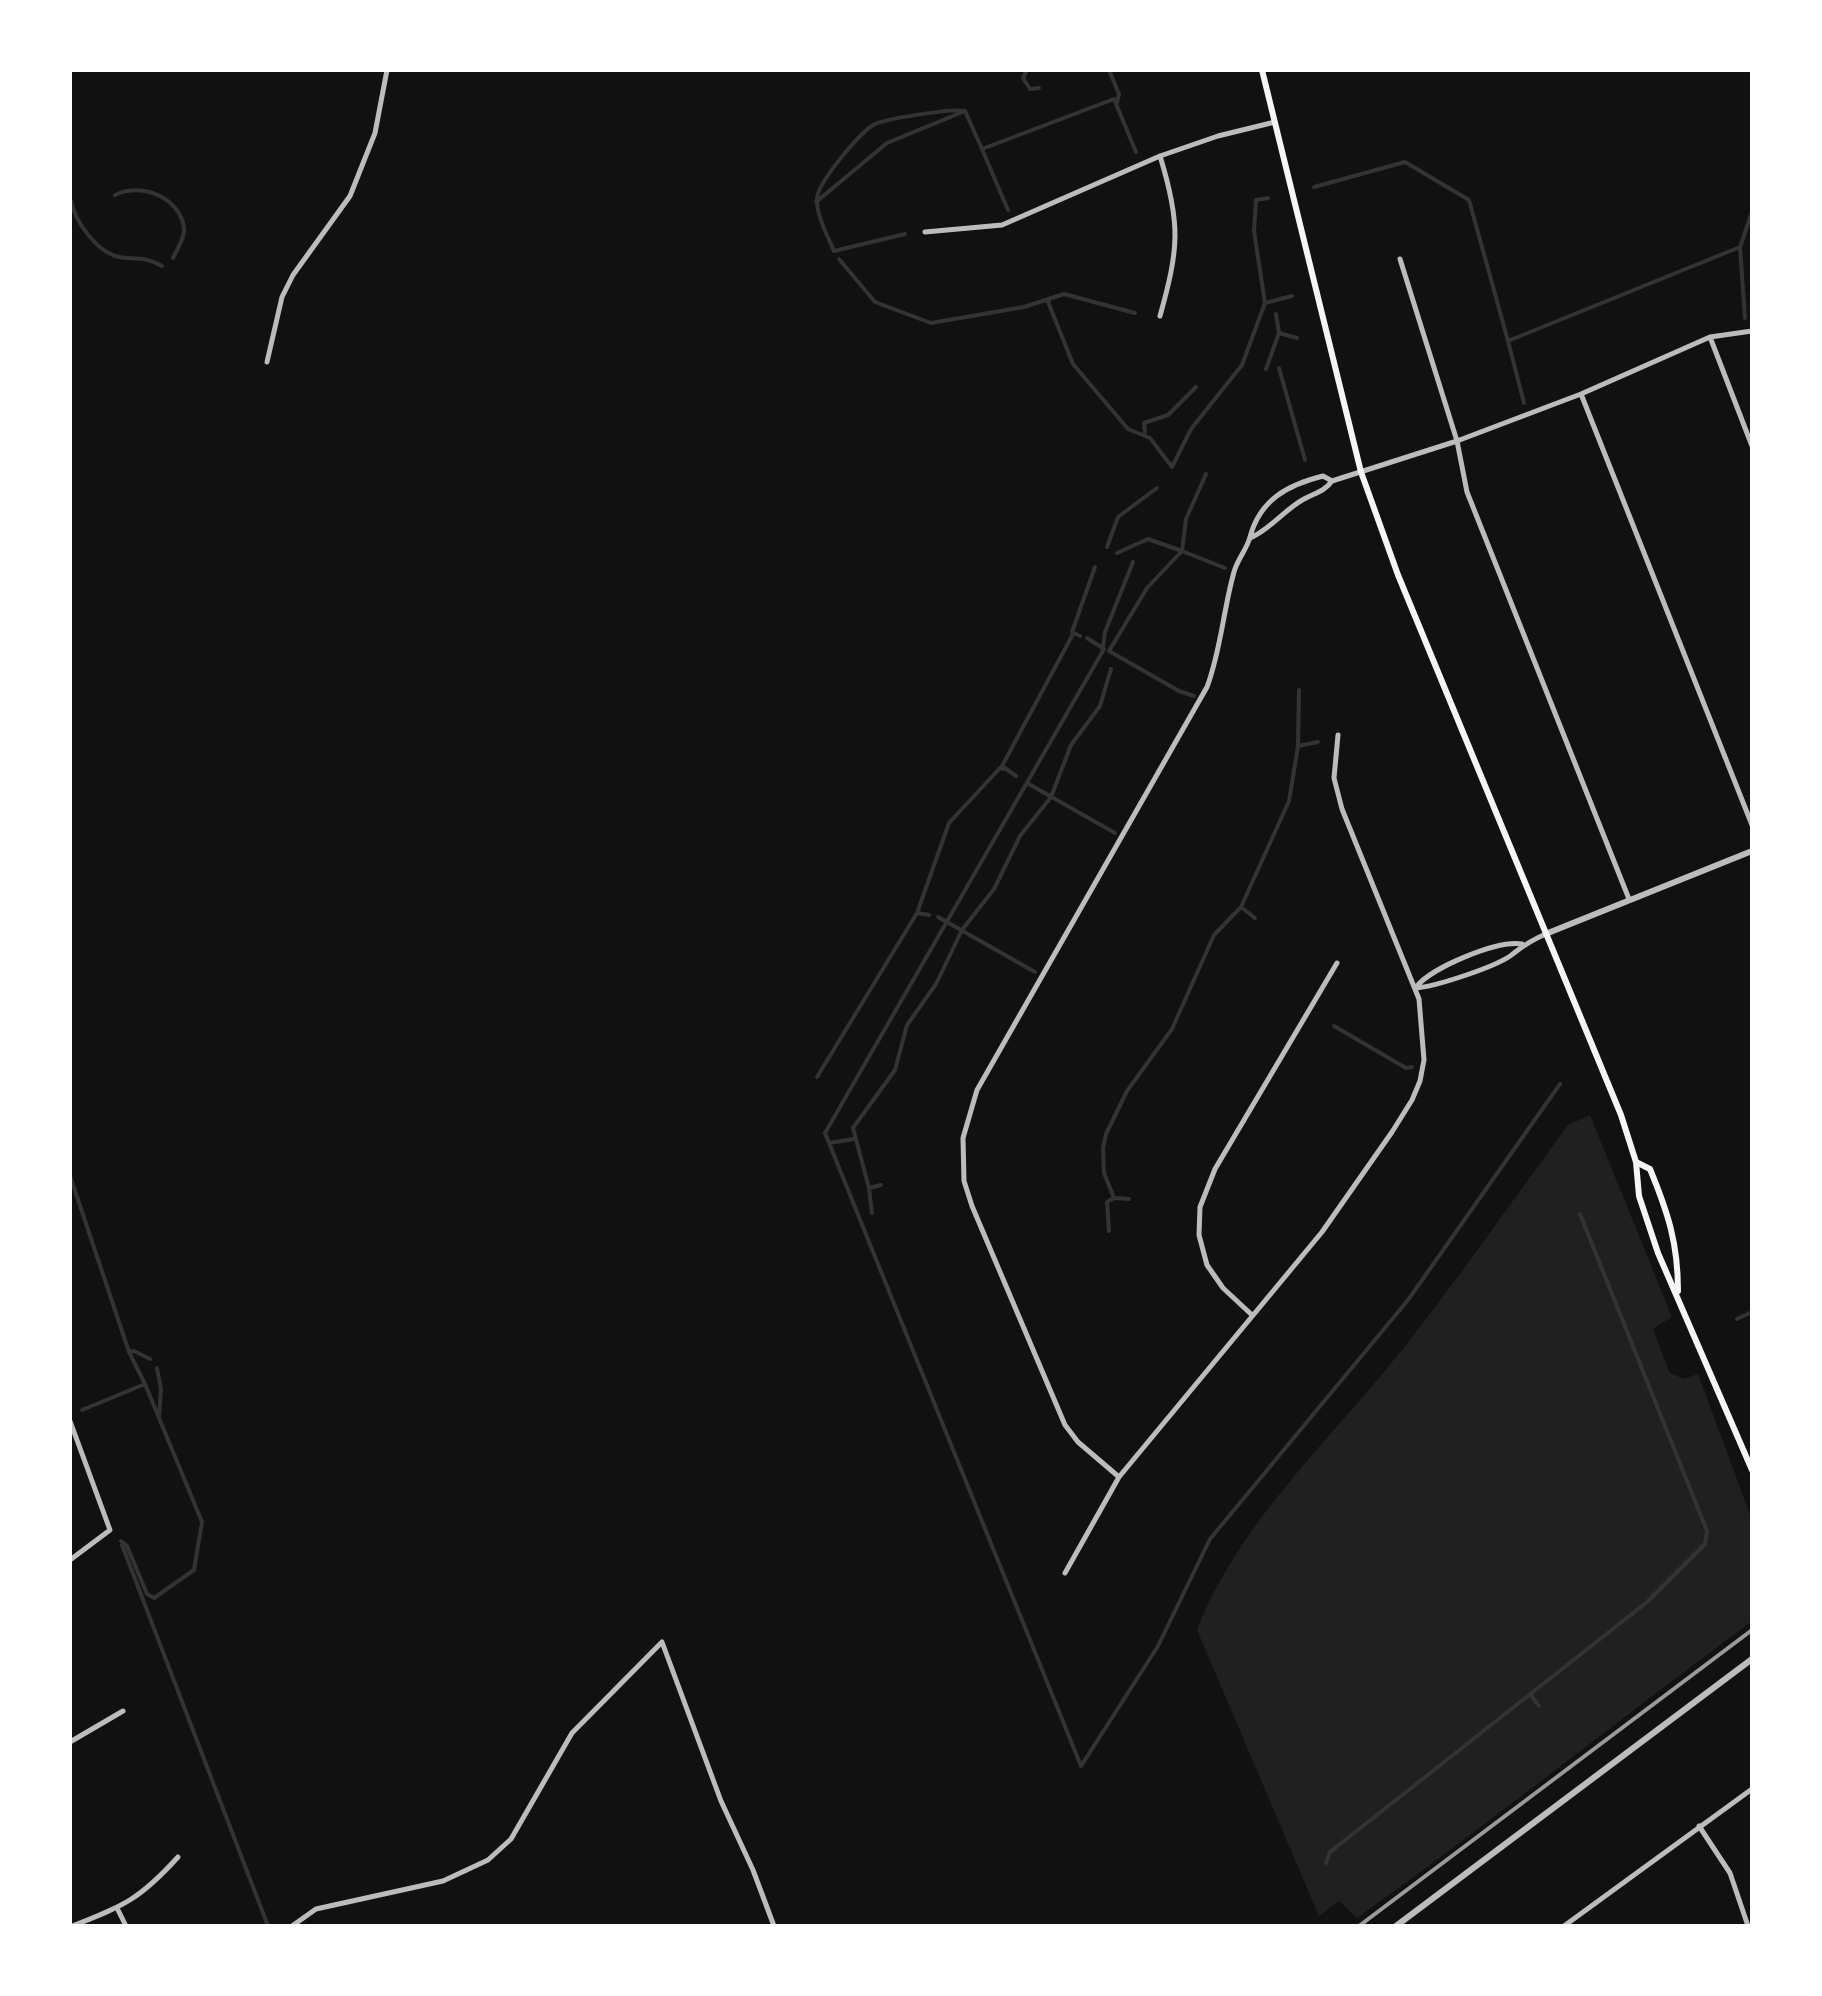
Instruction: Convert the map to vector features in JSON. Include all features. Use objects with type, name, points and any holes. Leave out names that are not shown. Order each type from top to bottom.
[{"type":"main road","points":[[1262,70],[1361,472],[1398,575],[1621,1115],[1636,1162],[1639,1196],[1658,1253],[1752,1470]]},
{"type":"main road","points":[[1636,1162],[1650,1169],[1674,1232],[1678,1297]]},
{"type":"street","points":[[267,362],[282,298],[293,275],[350,196],[375,132],[387,70]]},
{"type":"street","points":[[925,232],[1002,225],[1160,156],[1275,122]]},
{"type":"street","points":[[1160,156],[1173,198],[1177,244],[1160,316]]},
{"type":"street","points":[[1400,260],[1457,441],[1468,492],[1630,899]]},
{"type":"street","points":[[1250,538],[1332,481],[1457,441],[1581,394],[1710,337],[1752,332]]},
{"type":"street","points":[[1710,337],[1752,446]]},
{"type":"street","points":[[1581,394],[1752,825]]},
{"type":"street","points":[[1119,1477],[1078,1442],[1054,1404],[972,1206],[964,1181],[963,1138],[976,1090],[1208,688],[1219,653],[1235,567],[1250,538],[1250,526],[1269,502],[1286,490],[1318,477],[1332,481]]},
{"type":"street","points":[[1269,502],[1282,513]]},
{"type":"street","points":[[1066,1573],[1119,1477],[1322,1232],[1412,1100],[1424,1060],[1421,1012],[1415,988],[1342,809],[1334,778],[1338,735]]},
{"type":"street","points":[[1415,988],[1432,987],[1488,965],[1548,932],[1752,851]]},
{"type":"street","points":[[1415,988],[1427,974],[1482,951],[1507,942],[1522,944]]},
{"type":"street","points":[[1482,951],[1488,965]]},
{"type":"street","points":[[1252,1316],[1222,1288],[1207,1264],[1199,1235],[1200,1207],[1215,1170],[1337,964]]},
{"type":"street","points":[[70,1421],[110,1530],[70,1560]]},
{"type":"street","points":[[292,1926],[316,1910],[444,1881],[488,1860],[511,1839],[572,1733],[662,1642],[721,1801],[774,1926]]},
{"type":"street","points":[[1396,1926],[1752,1659]]},
{"type":"street","points":[[70,1742],[124,1711]]},
{"type":"street","points":[[1564,1926],[1752,1788]]},
{"type":"street","points":[[1699,1826],[1730,1873],[1748,1926]]},
{"type":"street","points":[[72,1926],[148,1890],[178,1857]]},
{"type":"street","points":[[117,1908],[126,1926]]},
{"type":"shaded area","points":[[1590,1115],[1672,1317],[1653,1329],[1669,1372],[1683,1379],[1698,1374],[1752,1520],[1752,1621],[1357,1918],[1339,1901],[1319,1916],[1197,1630],[1216,1589],[1264,1514],[1409,1341],[1568,1125]]},
{"type":"waterway","points":[[1027,70],[1023,78],[1030,89],[1039,88]]},
{"type":"waterway","points":[[1109,70],[1119,94],[1117,103]]},
{"type":"waterway","points":[[816,202],[887,143],[965,111],[982,149],[1114,99],[1136,152]]},
{"type":"waterway","points":[[905,234],[834,251],[818,211],[819,192],[840,159],[873,125],[918,115],[965,111]]},
{"type":"waterway","points":[[982,149],[1008,210]]},
{"type":"waterway","points":[[1314,187],[1405,162],[1469,200],[1508,341]]},
{"type":"waterway","points":[[115,195],[125,191],[147,192],[175,208],[184,232],[173,258]]},
{"type":"waterway","points":[[1050,298],[1048,302],[1073,364],[1128,429],[1150,438],[1172,467],[1191,429],[1242,365],[1265,303],[1254,231],[1256,200],[1268,198]]},
{"type":"waterway","points":[[71,201],[81,225],[100,247],[115,256],[162,266]]},
{"type":"waterway","points":[[1745,318],[1740,247],[1752,212]]},
{"type":"waterway","points":[[1524,403],[1508,341],[1740,247]]},
{"type":"waterway","points":[[839,259],[875,302],[931,323],[1024,307],[1064,294],[1135,313]]},
{"type":"waterway","points":[[1265,303],[1292,296]]},
{"type":"waterway","points":[[1276,314],[1279,333]]},
{"type":"waterway","points":[[1266,369],[1279,333],[1297,338]]},
{"type":"waterway","points":[[1279,368],[1305,460]]},
{"type":"waterway","points":[[1145,433],[1144,423],[1168,415],[1196,387]]},
{"type":"waterway","points":[[1206,474],[1186,519],[1182,551],[1225,568]]},
{"type":"waterway","points":[[1107,547],[1118,517],[1157,488]]},
{"type":"waterway","points":[[1117,553],[1148,539],[1182,551],[1147,588],[1109,651],[1194,696]]},
{"type":"waterway","points":[[1103,646],[1133,562]]},
{"type":"waterway","points":[[1080,636],[1072,632],[1095,567]]},
{"type":"waterway","points":[[1016,776],[1002,766],[1073,634]]},
{"type":"waterway","points":[[1087,638],[1104,649],[825,1133],[1081,1766],[1158,1646],[1210,1539],[1408,1300],[1560,1084]]},
{"type":"waterway","points":[[872,1213],[853,1128],[895,1070],[907,1025],[936,984],[962,930],[994,889],[1020,836],[1051,797],[1071,745],[1100,706],[1111,669]]},
{"type":"waterway","points":[[1299,690],[1298,746],[1318,742]]},
{"type":"waterway","points":[[1109,1231],[1107,1202],[1114,1198],[1104,1173],[1106,1134],[1127,1091],[1172,1029],[1214,935],[1241,907],[1289,801],[1298,746]]},
{"type":"waterway","points":[[817,1077],[917,913],[949,823],[1003,769]]},
{"type":"waterway","points":[[1027,783],[1115,833]]},
{"type":"waterway","points":[[1241,907],[1255,918]]},
{"type":"waterway","points":[[917,913],[929,915]]},
{"type":"waterway","points":[[938,917],[1035,972]]},
{"type":"waterway","points":[[1334,1026],[1406,1068],[1412,1067]]},
{"type":"waterway","points":[[829,1143],[854,1139]]},
{"type":"waterway","points":[[70,1176],[129,1352],[145,1384]]},
{"type":"waterway","points":[[869,1188],[881,1185]]},
{"type":"waterway","points":[[1114,1198],[1129,1199]]},
{"type":"waterway","points":[[1326,1863],[1330,1852],[1647,1602],[1705,1544],[1707,1531],[1580,1214]]},
{"type":"waterway","points":[[1737,1319],[1752,1312]]},
{"type":"waterway","points":[[129,1352],[150,1359]]},
{"type":"waterway","points":[[157,1368],[161,1389],[159,1417]]},
{"type":"waterway","points":[[82,1410],[145,1384],[202,1522],[194,1570],[154,1598],[147,1594],[127,1546],[121,1541]]},
{"type":"waterway","points":[[122,1545],[268,1926]]},
{"type":"waterway","points":[[1530,1694],[1539,1706]]},
{"type":"railway","points":[[1359,1926],[1752,1630]]}]
